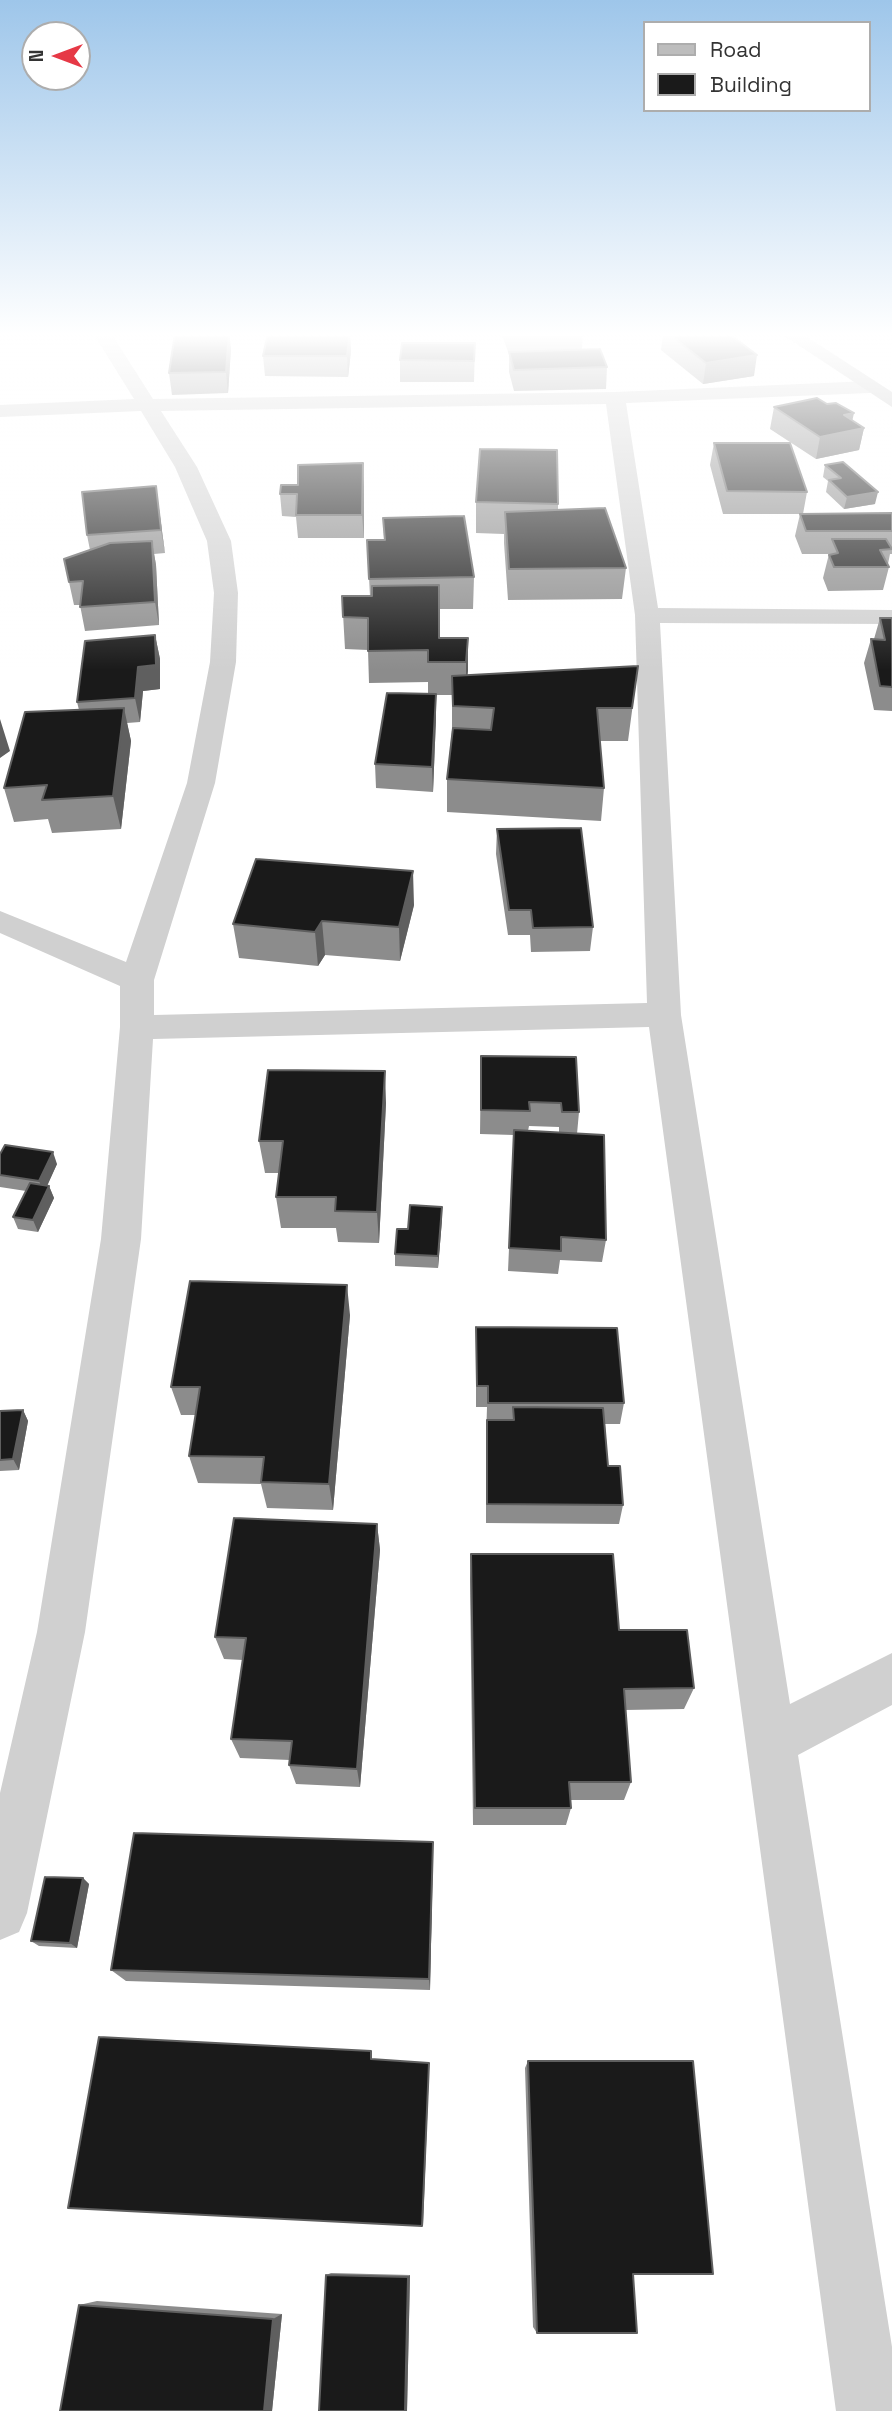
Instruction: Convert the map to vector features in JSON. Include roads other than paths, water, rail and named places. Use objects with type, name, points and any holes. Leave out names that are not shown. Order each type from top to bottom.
[{"type":"street","points":[[0,1913],[66,1605],[121,1239],[137,1027],[137,980],[201,783],[223,662],[226,593],[219,541],[186,467],[172,446]]},
{"type":"street","points":[[622,446],[648,615],[664,1014],[869,2411]]},
{"type":"street","points":[[648,615],[892,617]]},
{"type":"street","points":[[0,921],[137,980]]},
{"type":"street","points":[[137,1027],[664,1014]]},
{"type":"street","points":[[772,1741],[892,1678]]}]
